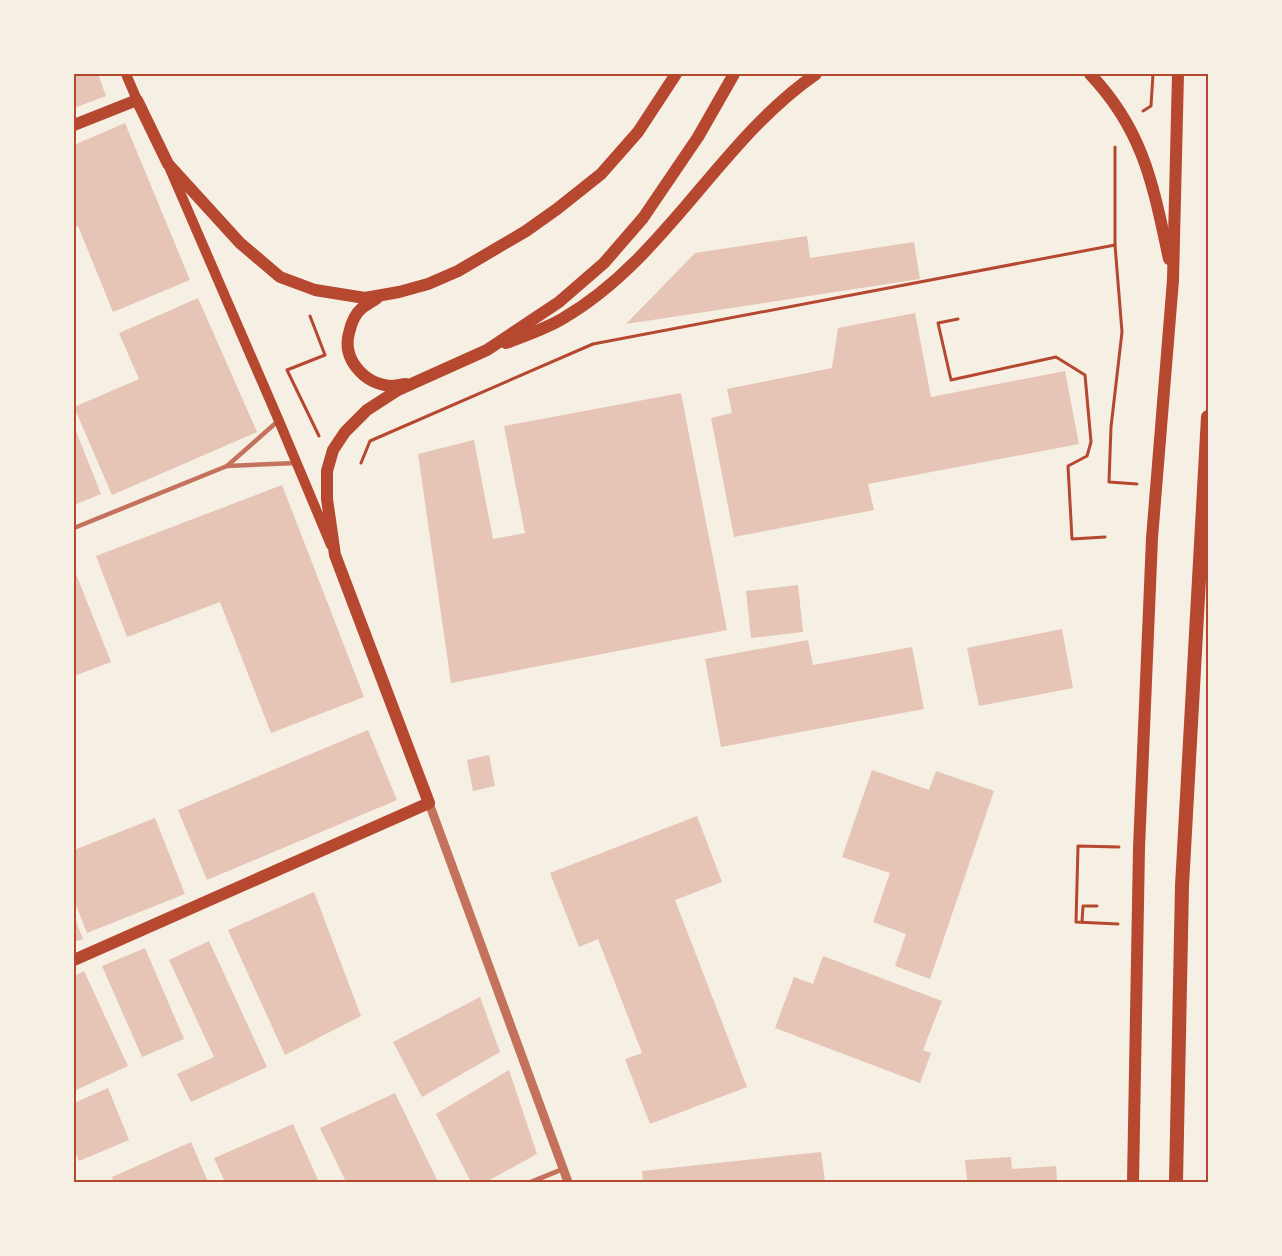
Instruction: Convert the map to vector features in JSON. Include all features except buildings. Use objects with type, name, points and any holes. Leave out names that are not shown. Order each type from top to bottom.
[{"type":"highway","points":[[1176,1182],[1182,886],[1208,417]]},
{"type":"main road","points":[[74,960],[430,803],[335,555],[168,164],[126,74]]},
{"type":"main road","points":[[168,164],[240,243],[280,277],[315,290],[365,298],[399,292],[428,284],[458,271],[526,231],[557,209],[601,174],[638,132],[676,74]]},
{"type":"main road","points":[[487,350],[558,302],[604,263],[648,210],[698,137],[734,74]]},
{"type":"main road","points":[[335,555],[327,500],[327,471],[333,450],[345,432],[367,410],[398,390],[487,350],[561,320],[596,296],[630,266],[662,233],[757,125],[784,99],[816,74]]},
{"type":"main road","points":[[1090,74],[1108,92],[1127,122],[1140,148],[1152,184],[1173,280]]},
{"type":"main road","points":[[1132,1182],[1139,848],[1152,538],[1173,280],[1178,74]]},
{"type":"main road","points":[[74,125],[137,100]]},
{"type":"main road","points":[[383,294],[360,309],[352,321],[347,342],[349,357],[359,371],[372,380],[391,386],[414,383]]},
{"type":"street","points":[[74,528],[227,466],[279,421]]},
{"type":"street","points":[[227,466],[296,463]]},
{"type":"street","points":[[430,803],[568,1182]]},
{"type":"street","points":[[531,1182],[563,1169]]},
{"type":"lane","points":[[1208,881],[1208,886]]},
{"type":"path","points":[[1109,482],[1111,427],[1122,332],[1115,246],[1115,129],[1151,106],[1153,74]]},
{"type":"path","points":[[361,463],[370,440],[592,344],[1115,246]]},
{"type":"path","points":[[310,316],[326,355],[287,370],[321,442]]},
{"type":"path","points":[[958,319],[938,323],[951,380],[1056,357],[1085,374],[1091,442],[1087,456],[1068,466],[1072,539],[1104,537]]},
{"type":"path","points":[[1076,922],[1078,846],[1139,848]]},
{"type":"path","points":[[1082,922],[1083,906],[1097,906]]}]
